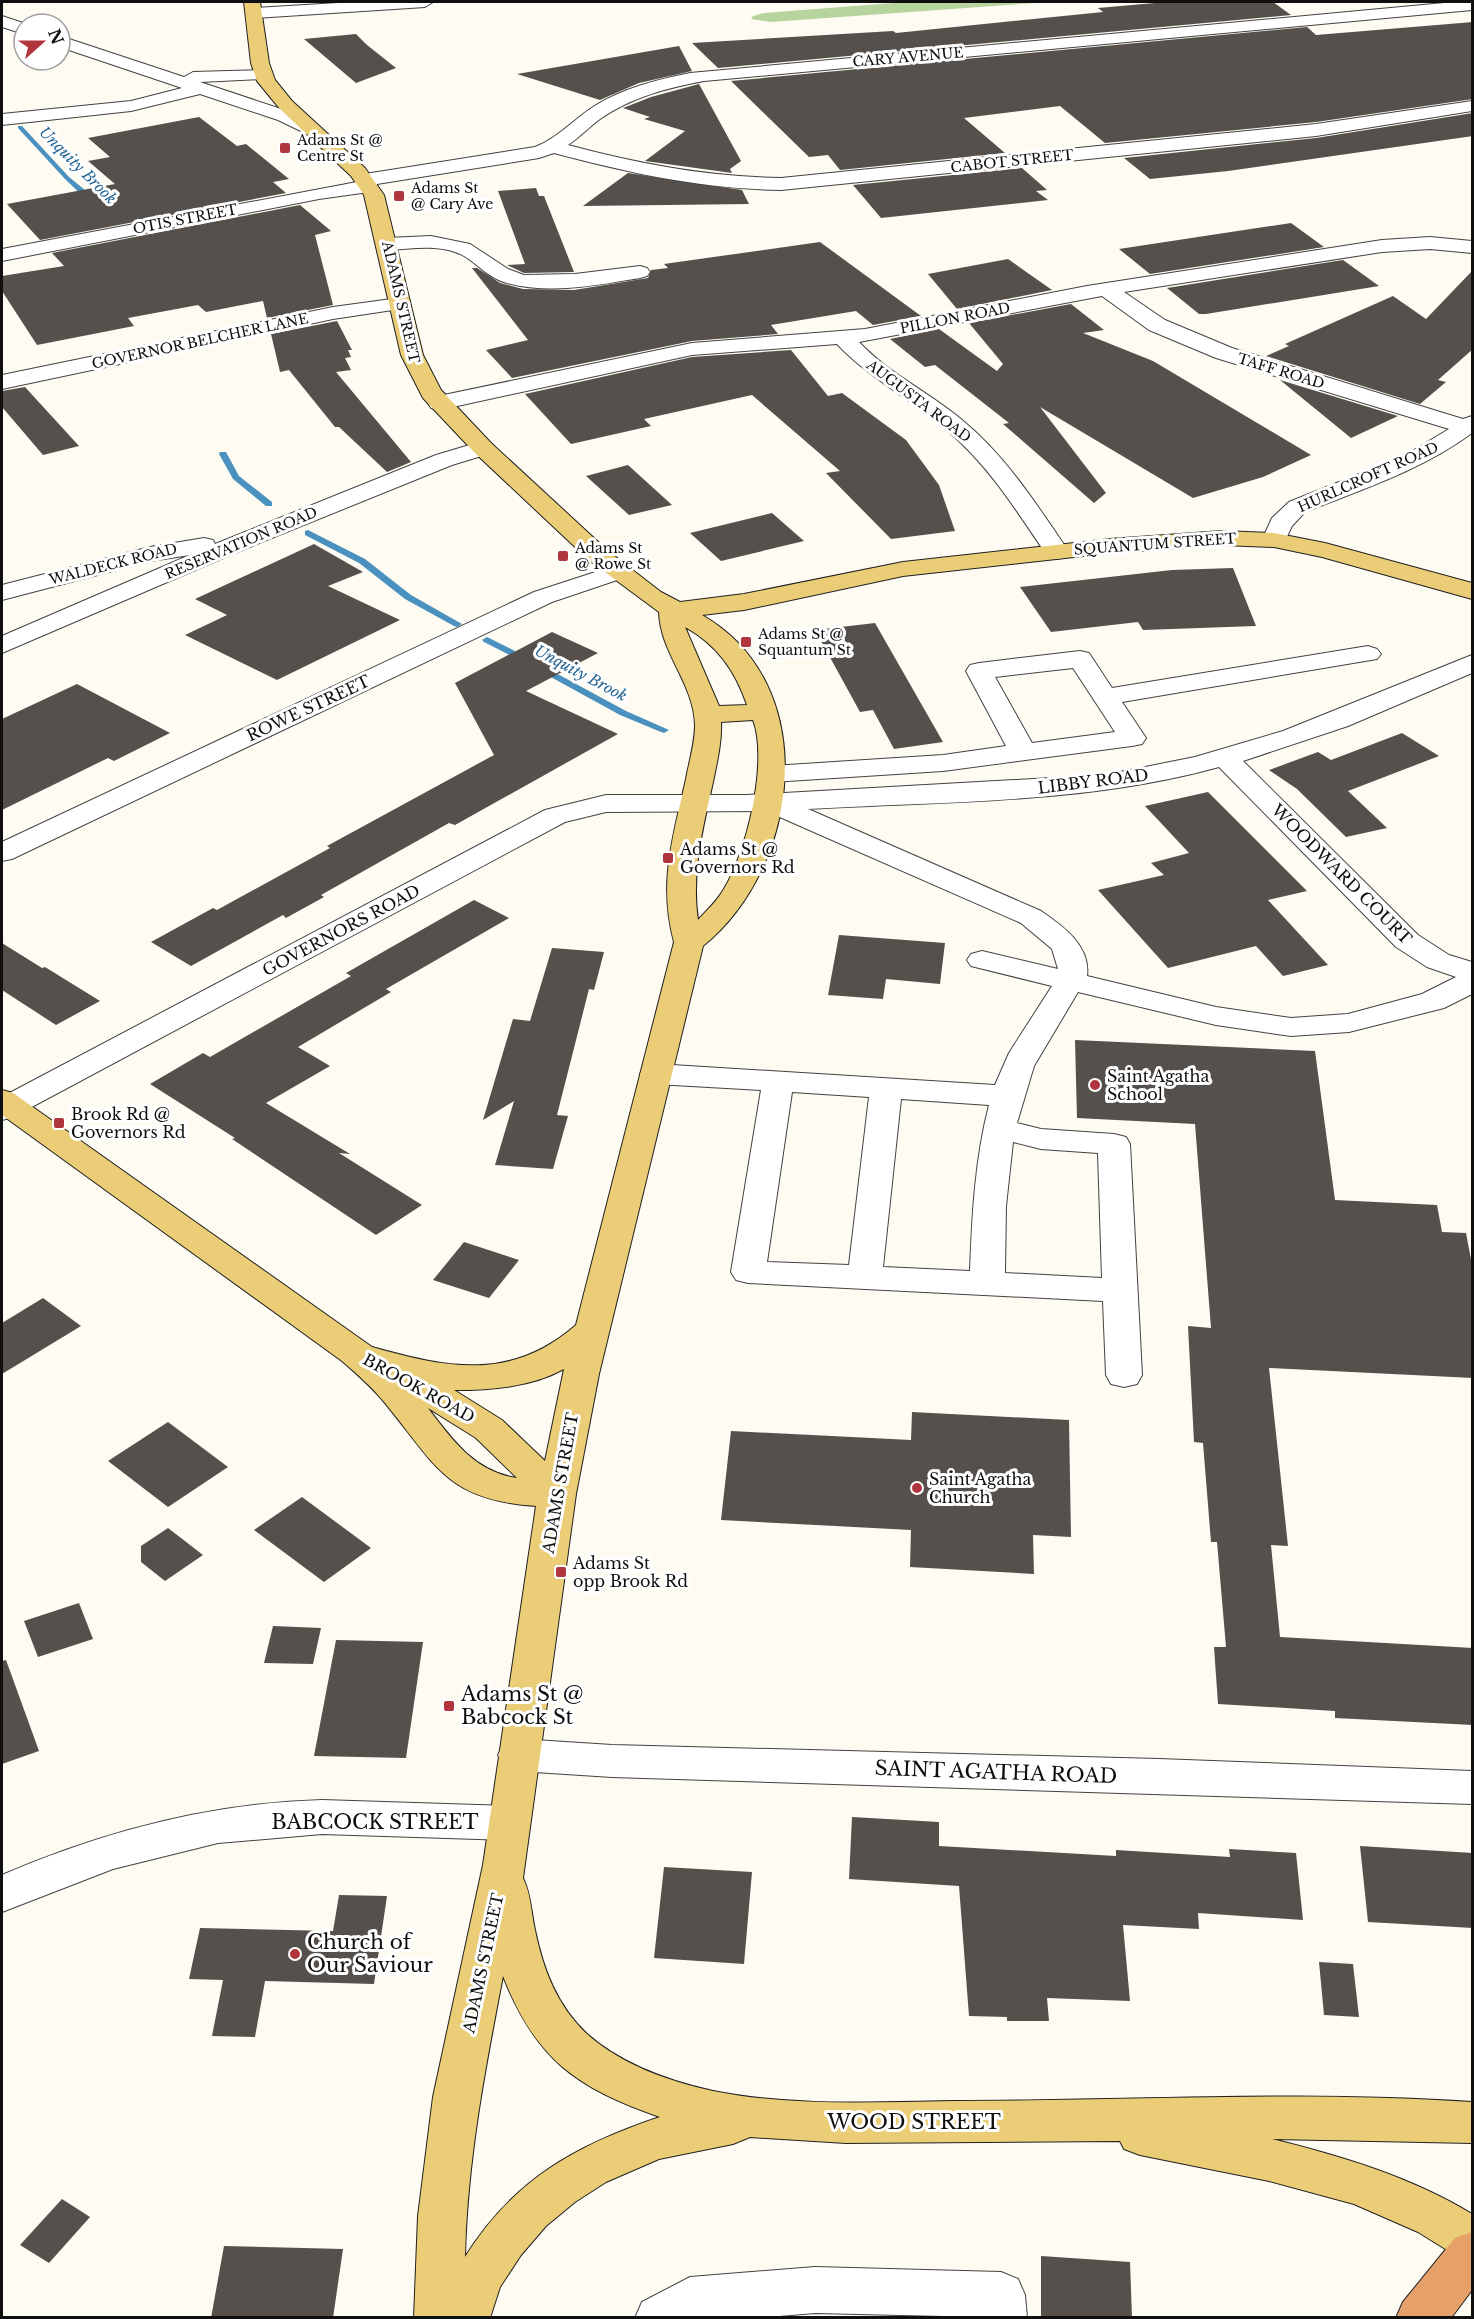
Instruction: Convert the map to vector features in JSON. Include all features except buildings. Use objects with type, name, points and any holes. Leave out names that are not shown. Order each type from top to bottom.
[{"type":"highway","points":[[1420,2318],[1473,2254]]},
{"type":"main road","name":"ADAMS STREET","points":[[254,7],[263,74],[275,94],[367,183],[378,203],[399,304],[420,375],[439,403],[483,448],[617,572],[662,604],[708,629],[726,644],[746,671],[764,712],[772,745],[770,788],[751,861],[734,897],[709,926],[689,942],[591,1330],[557,1494],[506,1844],[456,2097],[442,2217],[439,2318]]},
{"type":"main road","name":"SQUANTUM STREET","points":[[662,604],[744,602],[859,576],[903,569],[1196,539],[1274,540],[1325,550],[1473,591]]},
{"type":"main road","points":[[662,604],[673,636],[702,690],[708,714],[707,736],[678,892],[679,909],[689,942]]},
{"type":"main road","points":[[708,714],[764,712]]},
{"type":"main road","name":"BROOK ROAD","points":[[4,1105],[355,1352],[475,1418],[508,1444],[557,1494]]},
{"type":"main road","points":[[355,1352],[382,1364],[424,1375],[490,1376],[531,1369],[550,1362],[579,1345],[591,1330]]},
{"type":"main road","name":"BROOK ROAD","points":[[355,1352],[398,1394],[440,1449],[471,1476],[486,1484],[505,1489],[557,1494]]},
{"type":"main road","name":"WOOD STREET","points":[[506,1844],[511,1923],[525,1979],[538,2005],[571,2048],[598,2067],[626,2082],[660,2095],[734,2115],[785,2122],[1079,2122],[1241,2118],[1473,2122]]},
{"type":"main road","points":[[465,2318],[482,2272],[503,2241],[553,2190],[587,2168],[620,2151],[677,2131],[737,2122],[785,2122]]},
{"type":"main road","points":[[1079,2122],[1288,2166],[1366,2187],[1434,2216],[1473,2239]]},
{"type":"street","points":[[254,7],[424,2]]},
{"type":"street","name":"CARY AVENUE","points":[[367,183],[500,160],[553,147],[574,135],[597,112],[620,100],[660,85],[704,76],[1473,5]]},
{"type":"street","points":[[72,45],[284,116],[311,130]]},
{"type":"street","points":[[157,72],[193,77],[263,74]]},
{"type":"street","points":[[2,120],[131,106],[202,88]]},
{"type":"street","name":"CABOT STREET","points":[[553,147],[673,177],[738,184],[781,184],[1324,129],[1473,106]]},
{"type":"street","name":"OTIS STREET","points":[[2,255],[367,183]]},
{"type":"street","points":[[387,244],[432,242],[452,244],[471,252],[501,274],[518,280],[573,280],[640,272]]},
{"type":"street","name":"PILLON ROAD","points":[[439,403],[692,349],[844,338],[1106,289],[1396,244],[1430,243],[1473,247]]},
{"type":"street","name":"TAFF ROAD","points":[[1106,289],[1157,325],[1224,353],[1470,425]]},
{"type":"street","name":"GOVERNOR BELCHER LANE","points":[[2,382],[333,313],[399,304]]},
{"type":"street","name":"AUGUSTA ROAD","points":[[844,338],[870,363],[943,415],[980,447],[1008,480],[1057,552]]},
{"type":"street","name":"HURLCROFT ROAD","points":[[1274,540],[1281,523],[1297,507],[1412,461],[1440,446],[1470,425]]},
{"type":"street","name":"RESERVATION ROAD","points":[[2,645],[226,548],[444,460],[483,448]]},
{"type":"street","name":"WALDECK ROAD","points":[[2,592],[168,550],[201,544],[226,548]]},
{"type":"street","name":"ROWE STREET","points":[[2,853],[543,597],[617,572]]},
{"type":"street","points":[[1104,697],[1368,654]]},
{"type":"street","points":[[770,788],[1132,738],[1080,659],[979,671],[1023,752]]},
{"type":"street","name":"LIBBY ROAD","points":[[694,804],[770,788],[1083,785],[1133,778],[1224,757],[1370,708],[1473,663]]},
{"type":"street","name":"WOODWARD COURT","points":[[1224,757],[1407,941],[1437,961],[1473,972]]},
{"type":"street","points":[[770,788],[1031,917],[1060,939],[1068,950],[1074,970],[1071,979],[1019,1065],[998,1128],[990,1176],[987,1284]]},
{"type":"street","name":"GOVERNORS ROAD","points":[[4,1105],[568,810],[613,802],[694,804]]},
{"type":"street","points":[[982,960],[1071,979],[1242,1021],[1313,1027],[1349,1023],[1433,1001],[1458,990],[1473,979]]},
{"type":"street","points":[[656,1074],[1008,1096]]},
{"type":"street","points":[[778,1081],[748,1272],[1120,1290]]},
{"type":"street","points":[[865,1278],[886,1087]]},
{"type":"street","points":[[998,1128],[1041,1139],[1114,1144],[1124,1375]]},
{"type":"street","name":"SAINT AGATHA ROAD","points":[[519,1755],[612,1761],[1159,1776],[1473,1788]]},
{"type":"street","name":"BABCOCK STREET","points":[[10,1888],[103,1852],[138,1842],[250,1822],[336,1818],[506,1844]]},
{"type":"street","points":[[659,2318],[690,2300],[815,2290],[1001,2295],[1002,2318]]},
{"type":"green space","points":[[906,2],[1049,2],[771,22],[751,19],[753,16],[764,13]]},
{"type":"waterway","name":"Unquity Brook","points":[[20,127],[67,178],[93,201]]},
{"type":"waterway","name":"Unquity Brook","points":[[223,454],[236,477],[269,504]]},
{"type":"waterway","name":"Unquity Brook","points":[[308,533],[362,561],[408,597],[457,624]]},
{"type":"waterway","name":"Unquity Brook","points":[[487,640],[526,660]]},
{"type":"waterway","name":"Unquity Brook","points":[[541,668],[623,713],[664,730]]},
{"type":"place","name":"Adams St @ Centre St","points":[[285,148]]},
{"type":"place","name":"Adams St @ Cary Ave","points":[[399,196]]},
{"type":"place","name":"Adams St @ Rowe St","points":[[563,556]]},
{"type":"place","name":"Adams St @ Squantum St","points":[[746,642]]},
{"type":"place","name":"Adams St @ Governors Rd","points":[[668,858]]},
{"type":"place","name":"Saint Agatha School","points":[[1095,1085]]},
{"type":"place","name":"Brook Rd @ Governors Rd","points":[[59,1123]]},
{"type":"place","name":"Saint Agatha Church","points":[[917,1488]]},
{"type":"place","name":"Adams St opp Brook Rd","points":[[561,1572]]},
{"type":"place","name":"Adams St @ Babcock St","points":[[449,1706]]},
{"type":"place","name":"Church of Our Saviour","points":[[295,1954]]}]
